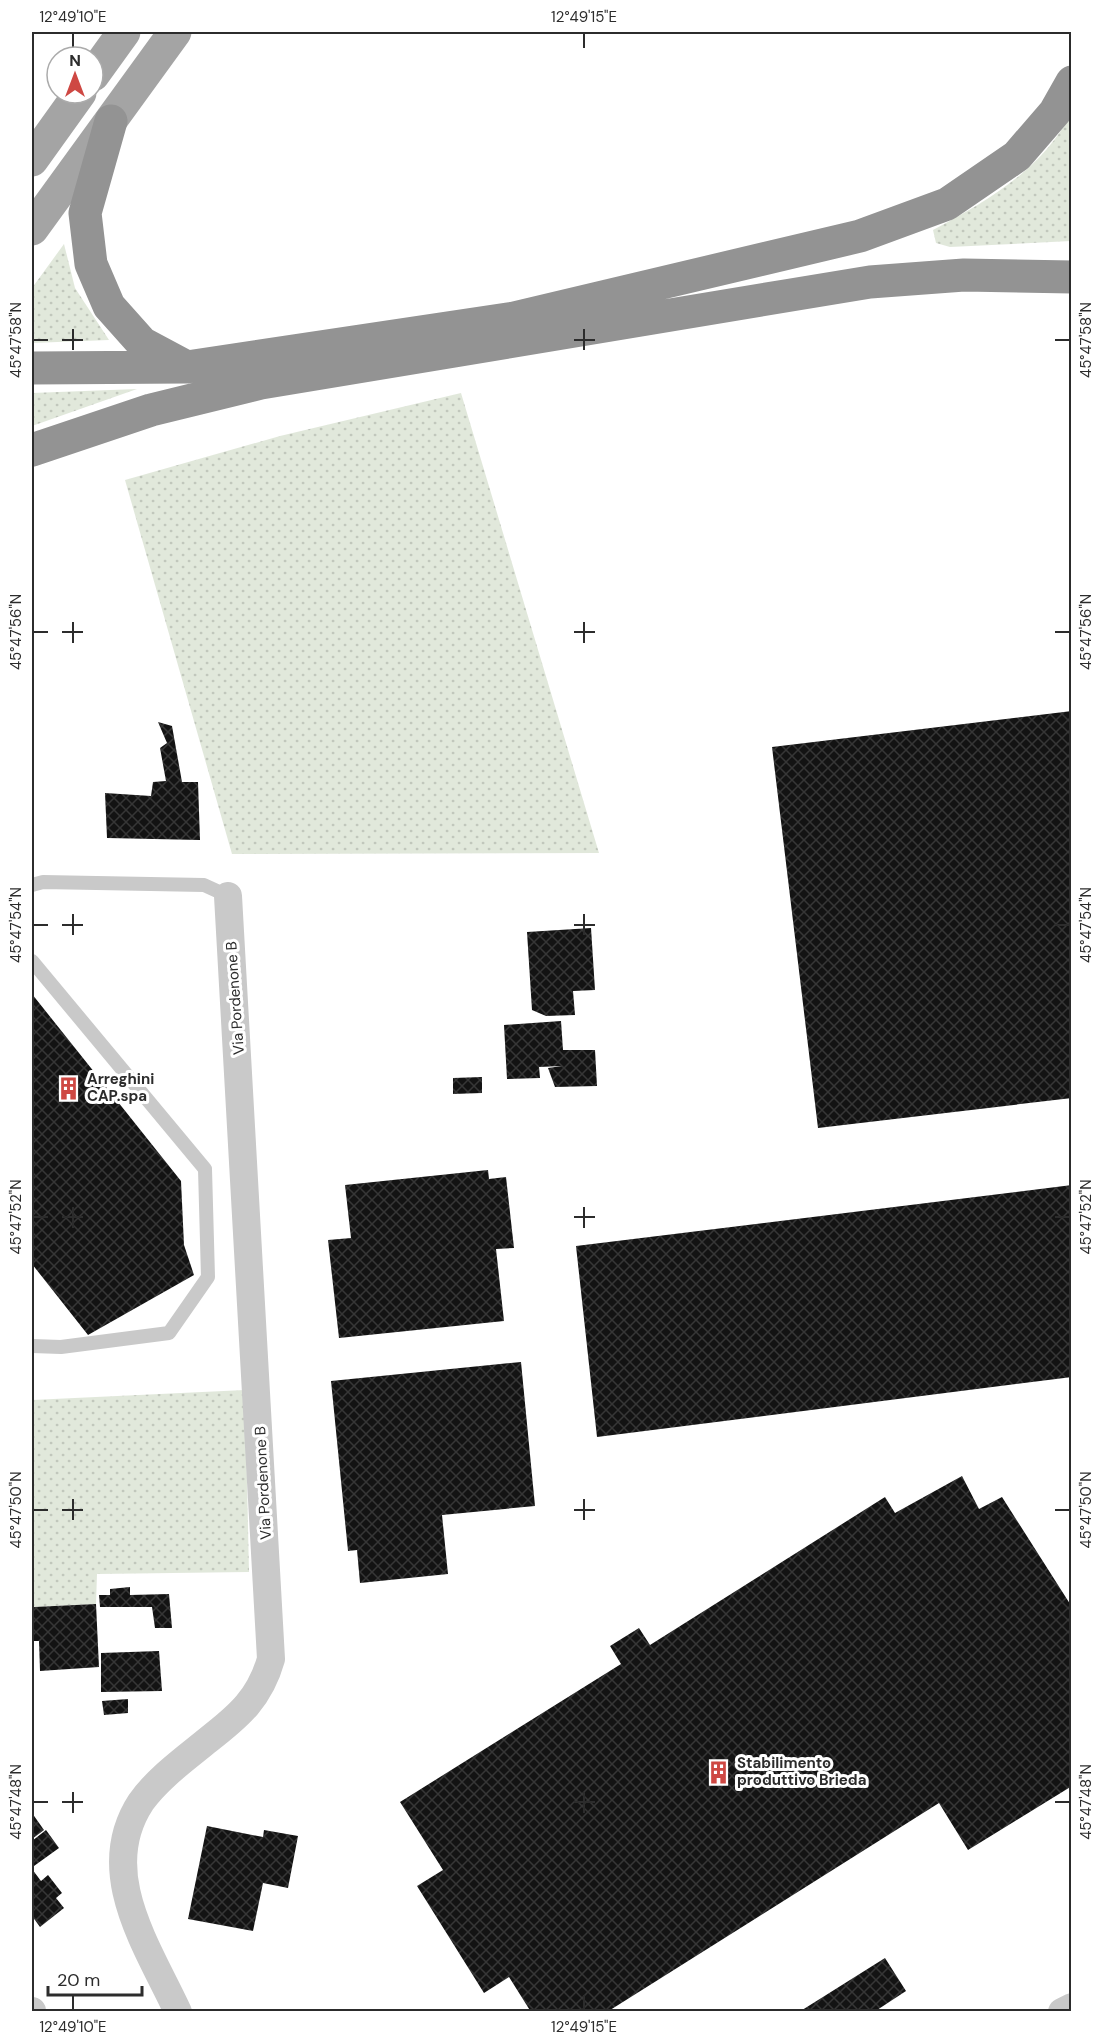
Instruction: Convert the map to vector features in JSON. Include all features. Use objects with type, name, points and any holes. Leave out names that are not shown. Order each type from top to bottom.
[{"type":"highway","points":[[32,368],[187,367],[514,318],[860,236],[947,204],[1017,156],[1054,112],[1071,82]]},
{"type":"highway","points":[[111,121],[85,213],[91,264],[109,306],[142,343],[187,367]]},
{"type":"highway","points":[[32,450],[150,410],[261,383],[870,282],[941,277],[1071,277]]},
{"type":"main road","points":[[105,58],[124,32]]},
{"type":"main road","points":[[32,229],[175,32]]},
{"type":"main road","points":[[32,160],[71,105]]},
{"type":"street","name":"Via Pordenone B","points":[[174,2009],[131,1911],[123,1884],[123,1843],[142,1801],[181,1762],[236,1718],[265,1681],[271,1659],[228,896]]},
{"type":"street","points":[[1062,2012],[1071,2007]]},
{"type":"lane","points":[[32,885],[43,882],[204,885],[228,896]]},
{"type":"lane","points":[[32,960],[205,1169],[208,1277],[169,1333],[61,1347],[32,1346]]},
{"type":"shaded area","points":[[1071,114],[1071,241],[950,247],[936,243],[933,230],[974,208],[1029,168],[1059,134]]},
{"type":"shaded area","points":[[64,244],[75,288],[109,340],[32,343],[32,288]]},
{"type":"shaded area","points":[[137,389],[32,426],[32,393]]},
{"type":"shaded area","points":[[461,393],[599,853],[232,854],[125,480],[280,436]]},
{"type":"shaded area","points":[[245,1390],[249,1572],[97,1574],[96,1604],[32,1607],[32,1400]]},
{"type":"building","points":[[1072,711],[1072,1098],[818,1128],[772,747]]},
{"type":"building","points":[[158,722],[172,726],[182,782],[198,782],[200,840],[107,838],[105,793],[151,796],[153,782],[166,781],[160,748],[167,743]]},
{"type":"building","points":[[591,928],[595,990],[573,991],[575,1015],[546,1016],[532,1010],[527,932]]},
{"type":"building","name":"Arreghini CAP.spa","points":[[32,994],[181,1181],[184,1245],[194,1275],[88,1335],[32,1264]]},
{"type":"building","points":[[561,1021],[563,1050],[595,1050],[597,1086],[555,1087],[548,1068],[562,1066],[539,1067],[540,1078],[507,1079],[504,1025]]},
{"type":"building","points":[[482,1077],[482,1093],[453,1094],[453,1078]]},
{"type":"building","points":[[488,1170],[489,1179],[506,1177],[514,1248],[496,1249],[504,1321],[339,1338],[328,1240],[351,1238],[345,1185]]},
{"type":"building","points":[[1072,1185],[1072,1377],[597,1437],[576,1246]]},
{"type":"building","points":[[521,1362],[535,1506],[442,1515],[448,1574],[360,1583],[357,1550],[348,1551],[331,1381]]},
{"type":"building","name":"Stabilimento produttivo Brieda","points":[[962,1476],[979,1509],[1002,1497],[1072,1607],[1072,1786],[968,1850],[939,1803],[607,2012],[531,2012],[509,1977],[484,1993],[417,1886],[443,1870],[400,1802],[621,1664],[610,1646],[639,1628],[650,1645],[885,1497],[895,1513]]},
{"type":"building","points":[[130,1587],[130,1595],[169,1594],[172,1628],[155,1628],[152,1607],[100,1607],[99,1595],[110,1595],[110,1589]]},
{"type":"building","points":[[96,1604],[99,1667],[40,1671],[39,1641],[33,1641],[34,1607]]},
{"type":"building","points":[[159,1651],[162,1691],[101,1692],[101,1653]]},
{"type":"building","points":[[128,1699],[128,1713],[104,1715],[102,1701]]},
{"type":"building","points":[[32,1813],[44,1830],[32,1839]]},
{"type":"building","points":[[207,1826],[263,1837],[264,1830],[298,1836],[288,1888],[263,1883],[253,1931],[188,1919]]},
{"type":"building","points":[[46,1830],[59,1848],[34,1866],[32,1841]]},
{"type":"building","points":[[32,1869],[41,1881],[48,1875],[62,1893],[56,1898],[64,1908],[40,1927],[32,1916]]},
{"type":"building","points":[[885,1958],[906,1991],[874,2012],[799,2012]]},
{"type":"place","name":"Arreghini CAP.spa","points":[[69,1088]]},
{"type":"place","name":"Stabilimento produttivo Brieda","points":[[719,1772]]}]
